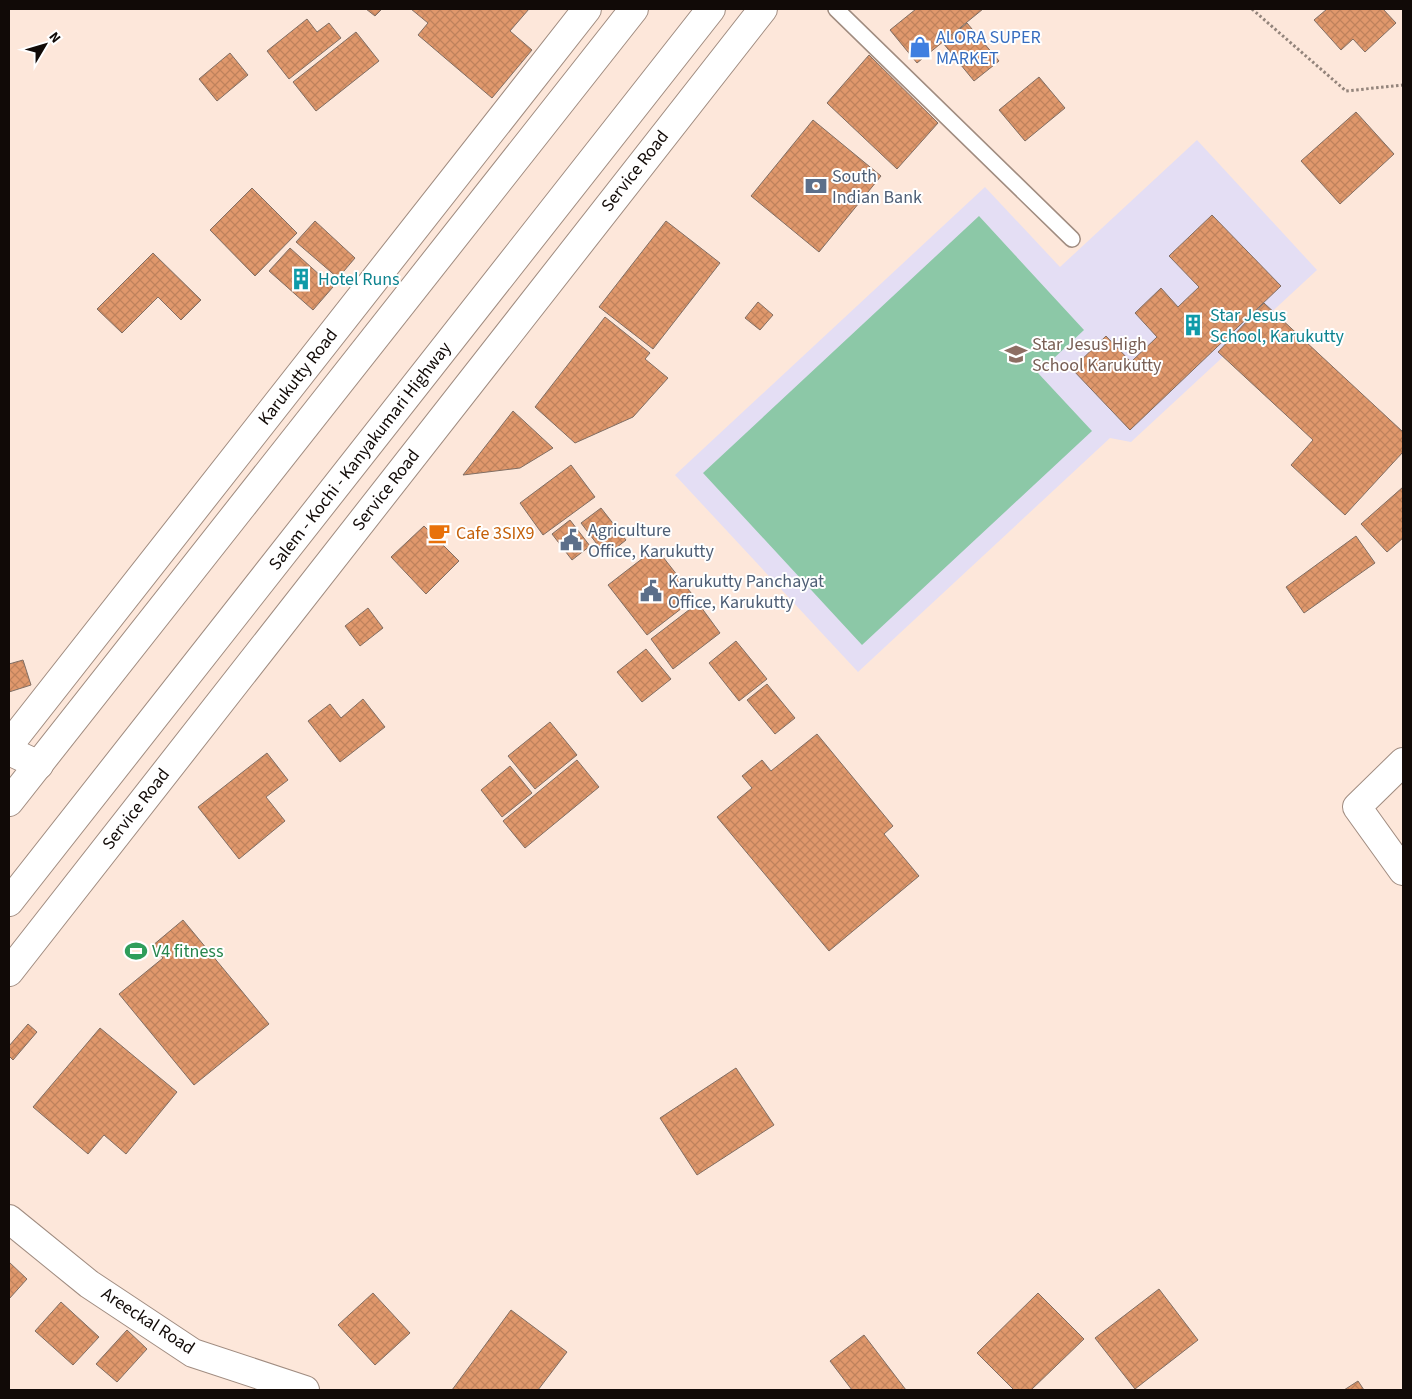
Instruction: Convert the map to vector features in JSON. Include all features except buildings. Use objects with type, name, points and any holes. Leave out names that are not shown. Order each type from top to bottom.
[{"type":"main road","name":"Karukutty Road","points":[[9,745],[587,9]]},
{"type":"main road","points":[[9,802],[634,9]]},
{"type":"main road","name":"Salem - Kochi - Kanyakumari Highway","points":[[9,902],[711,9]]},
{"type":"main road","name":"Service Road","points":[[9,972],[763,9]]},
{"type":"main road","points":[[9,751],[39,765]]},
{"type":"main road","points":[[1403,762],[1357,807],[1403,871]]},
{"type":"main road","name":"Areeckal Road","points":[[9,1219],[89,1284],[193,1353],[305,1390]]},
{"type":"lane","points":[[836,9],[1072,239]]},
{"type":"path","points":[[1252,9],[1346,92],[1403,85]]},
{"type":"shaded area","name":"Star Jesus High School Karukutty","points":[[1197,140],[1317,270],[1131,442],[1110,438],[858,672],[675,475],[985,187],[1060,267]]},
{"type":"green space","points":[[979,216],[1084,330],[1038,373],[1092,431],[862,645],[703,473]]},
{"type":"place","name":"ALORA SUPER MARKET","points":[[920,47]]},
{"type":"place","name":"South Indian Bank","points":[[816,186]]},
{"type":"place","name":"Hotel Runs","points":[[301,279]]},
{"type":"place","name":"Star Jesus School, Karukutty","points":[[1193,325]]},
{"type":"place","name":"Star Jesus High School Karukutty","points":[[1016,354]]},
{"type":"place","name":"Cafe 3SIX9","points":[[439,533]]},
{"type":"place","name":"Agriculture Office, Karukutty","points":[[571,540]]},
{"type":"place","name":"Karukutty Panchayat Office, Karukutty","points":[[651,591]]},
{"type":"place","name":"V4 fitness","points":[[136,951]]}]
